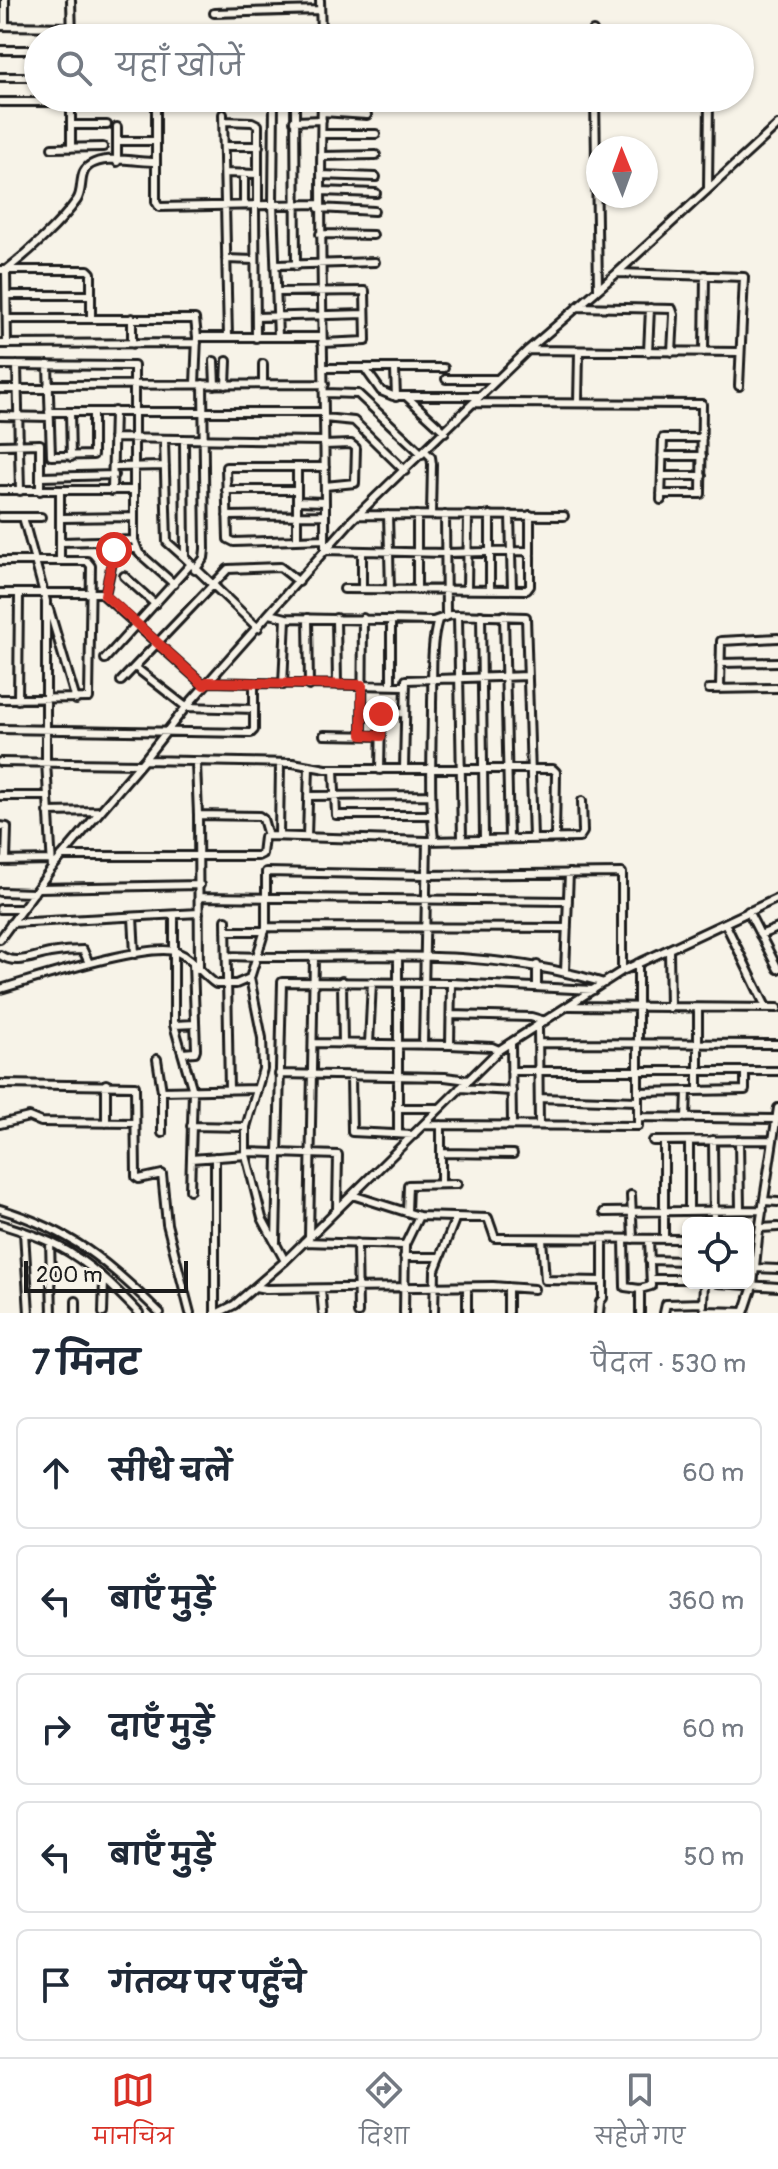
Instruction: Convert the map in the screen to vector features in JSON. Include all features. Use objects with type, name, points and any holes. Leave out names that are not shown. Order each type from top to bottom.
[{"type":"street","points":[[5,0],[2,26],[24,26]]},
{"type":"street","points":[[71,0],[72,24]]},
{"type":"street","points":[[320,0],[321,24]]},
{"type":"street","points":[[214,13],[320,10]]},
{"type":"street","points":[[0,50],[24,50]]},
{"type":"street","points":[[0,77],[24,77]]},
{"type":"street","points":[[0,102],[24,101]]},
{"type":"street","points":[[71,112],[71,148]]},
{"type":"street","points":[[156,112],[156,202],[159,207],[294,204],[374,211]]},
{"type":"street","points":[[274,112],[273,204],[278,337]]},
{"type":"street","points":[[294,112],[296,266]]},
{"type":"street","points":[[322,112],[319,206],[325,384],[325,550]]},
{"type":"street","points":[[595,112],[598,289]]},
{"type":"street","points":[[708,188],[709,112]]},
{"type":"street","points":[[294,121],[322,116],[367,115]]},
{"type":"street","points":[[228,337],[224,117],[256,123],[259,129],[254,260],[256,338]]},
{"type":"street","points":[[71,125],[107,125]]},
{"type":"street","points":[[0,939],[52,864],[101,811],[206,684],[357,515],[528,350],[778,125]]},
{"type":"street","points":[[117,127],[117,162]]},
{"type":"street","points":[[322,134],[376,134]]},
{"type":"street","points":[[117,141],[156,141]]},
{"type":"street","points":[[225,146],[259,146]]},
{"type":"street","points":[[52,148],[103,147]]},
{"type":"street","points":[[322,156],[376,155]]},
{"type":"street","points":[[3,270],[28,252],[77,200],[86,168],[95,162],[156,162]]},
{"type":"street","points":[[225,173],[258,174]]},
{"type":"street","points":[[244,173],[244,205]]},
{"type":"street","points":[[321,175],[376,177]]},
{"type":"street","points":[[321,191],[376,193]]},
{"type":"street","points":[[320,234],[373,235]]},
{"type":"street","points":[[226,259],[254,260]]},
{"type":"street","points":[[276,265],[375,262]]},
{"type":"street","points":[[3,270],[8,295],[3,344],[132,344],[228,337],[365,342],[363,289],[277,292]]},
{"type":"street","points":[[3,270],[88,270],[91,273],[91,318]]},
{"type":"street","points":[[617,273],[744,277],[739,386]]},
{"type":"street","points":[[704,352],[705,275]]},
{"type":"street","points":[[8,295],[90,295]]},
{"type":"street","points":[[577,307],[669,308],[673,312],[672,352]]},
{"type":"street","points":[[648,352],[650,308]]},
{"type":"street","points":[[256,317],[365,314]]},
{"type":"street","points":[[4,323],[91,318],[195,319],[195,384]]},
{"type":"street","points":[[132,318],[132,344]]},
{"type":"street","points":[[528,350],[740,352]]},
{"type":"street","points":[[578,403],[579,352]]},
{"type":"street","points":[[214,361],[215,385]]},
{"type":"street","points":[[226,385],[227,361]]},
{"type":"street","points":[[263,364],[263,384]]},
{"type":"street","points":[[0,365],[133,365],[134,540],[136,549],[174,584]]},
{"type":"street","points":[[17,365],[20,491]]},
{"type":"street","points":[[48,365],[51,456],[93,455],[93,412]]},
{"type":"street","points":[[324,368],[444,368]]},
{"type":"street","points":[[366,370],[381,391],[396,397],[480,396]]},
{"type":"street","points":[[395,370],[396,397]]},
{"type":"street","points":[[446,379],[498,379]]},
{"type":"street","points":[[0,389],[134,383],[325,384]]},
{"type":"street","points":[[89,654],[106,658],[205,553],[203,384]]},
{"type":"street","points":[[325,393],[358,394],[431,457],[431,515]]},
{"type":"street","points":[[407,397],[445,432]]},
{"type":"street","points":[[474,403],[699,403],[703,407],[701,494],[661,497],[665,437],[702,438]]},
{"type":"street","points":[[0,416],[203,410],[324,415],[354,421],[405,471]]},
{"type":"street","points":[[112,491],[114,411]]},
{"type":"street","points":[[70,412],[71,457]]},
{"type":"street","points":[[113,438],[351,444],[356,448],[355,483],[325,486]]},
{"type":"street","points":[[164,439],[167,542],[258,628]]},
{"type":"street","points":[[184,439],[185,558]]},
{"type":"street","points":[[40,444],[40,491]]},
{"type":"street","points":[[0,445],[50,444]]},
{"type":"street","points":[[662,456],[702,456]]},
{"type":"street","points":[[41,477],[165,466]]},
{"type":"street","points":[[325,467],[226,467],[227,536],[230,541],[325,539]]},
{"type":"street","points":[[297,467],[297,540]]},
{"type":"street","points":[[662,476],[702,476]]},
{"type":"street","points":[[0,490],[133,490]]},
{"type":"street","points":[[226,490],[297,490]]},
{"type":"street","points":[[60,491],[60,561]]},
{"type":"street","points":[[297,501],[325,502]]},
{"type":"street","points":[[227,516],[325,515]]},
{"type":"street","points":[[357,515],[564,516]]},
{"type":"street","points":[[388,515],[390,590]]},
{"type":"street","points":[[417,515],[417,590]]},
{"type":"street","points":[[445,515],[446,616]]},
{"type":"street","points":[[467,590],[468,515]]},
{"type":"street","points":[[490,515],[490,590]]},
{"type":"street","points":[[510,515],[512,590]]},
{"type":"street","points":[[344,589],[530,588],[530,515]]},
{"type":"street","points":[[0,517],[41,517]]},
{"type":"street","points":[[23,517],[46,601],[46,761],[52,864]]},
{"type":"street","points":[[62,518],[132,517]]},
{"type":"street","points":[[61,542],[134,540]]},
{"type":"street","points":[[105,595],[115,549],[136,549]]},
{"type":"street","points":[[325,550],[530,554]]},
{"type":"street","points":[[362,551],[362,589]]},
{"type":"street","points":[[0,561],[90,561],[89,698],[0,699]]},
{"type":"street","points":[[121,681],[228,569],[280,567],[299,582]]},
{"type":"street","points":[[124,576],[155,604]]},
{"type":"street","points":[[0,593],[90,592],[105,595],[206,684],[404,686]]},
{"type":"street","points":[[18,700],[19,594]]},
{"type":"street","points":[[46,601],[76,700]]},
{"type":"street","points":[[270,614],[286,618],[391,620],[438,620],[458,615],[526,617],[533,838]]},
{"type":"street","points":[[458,615],[462,839]]},
{"type":"street","points":[[481,615],[484,838]]},
{"type":"street","points":[[504,615],[509,839]]},
{"type":"street","points":[[283,685],[286,618]]},
{"type":"street","points":[[308,618],[309,686]]},
{"type":"street","points":[[336,618],[337,685]]},
{"type":"street","points":[[362,735],[363,618]]},
{"type":"street","points":[[391,620],[391,685]]},
{"type":"street","points":[[423,1045],[426,875],[431,840],[434,636],[438,620]]},
{"type":"street","points":[[720,688],[722,640],[778,638]]},
{"type":"street","points":[[46,644],[59,642]]},
{"type":"street","points":[[720,663],[778,662]]},
{"type":"street","points":[[135,667],[186,707],[254,709]]},
{"type":"street","points":[[404,769],[406,680],[528,676]]},
{"type":"street","points":[[0,729],[251,733],[254,684]]},
{"type":"street","points":[[709,689],[778,688]]},
{"type":"street","points":[[380,770],[382,713],[404,713]]},
{"type":"street","points":[[324,735],[381,736]]},
{"type":"street","points":[[0,762],[280,763],[334,769],[555,770],[555,838]]},
{"type":"street","points":[[196,763],[199,970]]},
{"type":"street","points":[[279,836],[280,763]]},
{"type":"street","points":[[307,837],[309,766]]},
{"type":"street","points":[[334,769],[335,812],[339,815],[431,815]]},
{"type":"street","points":[[308,796],[431,795]]},
{"type":"street","points":[[0,796],[47,796]]},
{"type":"street","points":[[285,1261],[262,1218],[246,1154],[246,1127],[263,1069],[262,1038],[250,978],[266,929],[263,839],[268,836],[431,840],[582,837],[582,801]]},
{"type":"street","points":[[48,812],[101,811]]},
{"type":"street","points":[[198,815],[259,816],[263,819],[268,836]]},
{"type":"street","points":[[0,826],[7,827],[3,861],[52,864]]},
{"type":"street","points":[[62,856],[258,856],[263,851]]},
{"type":"street","points":[[266,872],[426,875],[622,873],[622,971]]},
{"type":"street","points":[[565,971],[569,873]]},
{"type":"street","points":[[0,892],[200,885]]},
{"type":"street","points":[[200,897],[568,901]]},
{"type":"street","points":[[215,1157],[221,1312],[234,1305],[285,1261],[499,1050],[622,971],[778,898]]},
{"type":"street","points":[[0,909],[22,909]]},
{"type":"street","points":[[748,911],[778,969]]},
{"type":"street","points":[[11,923],[199,913]]},
{"type":"street","points":[[174,915],[174,1025],[193,1091],[190,1190]]},
{"type":"street","points":[[133,917],[135,954]]},
{"type":"street","points":[[226,920],[229,1090]]},
{"type":"street","points":[[725,923],[766,1007]]},
{"type":"street","points":[[226,931],[567,928]]},
{"type":"street","points":[[760,935],[778,928]]},
{"type":"street","points":[[0,955],[7,959],[27,960],[49,953],[83,950],[89,963]]},
{"type":"street","points":[[0,989],[89,963],[173,950],[193,962],[213,983],[227,986],[250,978]]},
{"type":"street","points":[[669,950],[670,1008]]},
{"type":"street","points":[[227,956],[474,957],[537,965],[604,983]]},
{"type":"street","points":[[398,956],[398,1133]]},
{"type":"street","points":[[306,1240],[314,1043],[314,957]]},
{"type":"street","points":[[182,1053],[195,1051],[193,962]]},
{"type":"street","points":[[424,1125],[638,1126],[638,963]]},
{"type":"street","points":[[537,965],[537,986]]},
{"type":"street","points":[[342,981],[343,1044]]},
{"type":"street","points":[[369,1044],[372,982]]},
{"type":"street","points":[[276,1244],[281,983],[451,983],[593,990]]},
{"type":"street","points":[[450,1045],[451,983]]},
{"type":"street","points":[[567,1006],[778,1008]]},
{"type":"street","points":[[698,1008],[698,1091]]},
{"type":"street","points":[[451,1015],[531,1017],[545,1021]]},
{"type":"street","points":[[174,1025],[195,1024]]},
{"type":"street","points":[[538,1027],[539,1125]]},
{"type":"street","points":[[314,1043],[450,1045],[499,1050]]},
{"type":"street","points":[[511,1043],[512,1125]]},
{"type":"street","points":[[540,1043],[778,1044]]},
{"type":"street","points":[[157,1059],[162,1091],[162,1133]]},
{"type":"street","points":[[511,1071],[778,1071]]},
{"type":"street","points":[[638,1092],[746,1090],[745,1071]]},
{"type":"street","points":[[279,1074],[468,1080]]},
{"type":"street","points":[[351,1076],[352,1132],[414,1135]]},
{"type":"street","points":[[0,1084],[135,1086],[136,1177],[162,1174],[167,1224],[190,1313]]},
{"type":"street","points":[[106,1084],[106,1123]]},
{"type":"street","points":[[458,1088],[512,1091]]},
{"type":"street","points":[[162,1091],[257,1089]]},
{"type":"street","points":[[686,1118],[687,1091]]},
{"type":"street","points":[[539,1098],[638,1101]]},
{"type":"street","points":[[397,1108],[439,1108]]},
{"type":"street","points":[[754,1277],[778,1108]]},
{"type":"street","points":[[0,1124],[29,1117],[41,1122],[135,1123]]},
{"type":"street","points":[[639,1117],[776,1119]]},
{"type":"street","points":[[441,1125],[441,1184]]},
{"type":"street","points":[[191,1126],[246,1127]]},
{"type":"street","points":[[713,1140],[714,1217]]},
{"type":"street","points":[[739,1140],[740,1210]]},
{"type":"street","points":[[653,1141],[772,1140]]},
{"type":"street","points":[[664,1141],[664,1238]]},
{"type":"street","points":[[689,1141],[689,1210]]},
{"type":"street","points":[[191,1159],[279,1153],[339,1156],[337,1209]]},
{"type":"street","points":[[441,1153],[513,1154]]},
{"type":"street","points":[[768,1172],[778,1173]]},
{"type":"street","points":[[407,1212],[408,1185],[457,1184]]},
{"type":"street","points":[[352,1195],[419,1216],[489,1218],[495,1238],[682,1239]]},
{"type":"street","points":[[631,1195],[633,1239]]},
{"type":"street","points":[[764,1201],[778,1202]]},
{"type":"street","points":[[0,1209],[41,1223],[85,1246],[160,1313]]},
{"type":"street","points":[[604,1212],[763,1210]]},
{"type":"street","points":[[404,1313],[405,1245],[419,1216]]},
{"type":"street","points":[[434,1313],[435,1270],[456,1216]]},
{"type":"street","points":[[262,1218],[278,1218]]},
{"type":"street","points":[[0,1224],[69,1252],[104,1279],[139,1313]]},
{"type":"street","points":[[760,1228],[778,1227]]},
{"type":"street","points":[[24,1232],[29,1313]]},
{"type":"street","points":[[542,1239],[545,1280],[603,1281]]},
{"type":"street","points":[[599,1313],[603,1239]]},
{"type":"street","points":[[624,1239],[625,1287],[640,1289],[650,1288],[649,1240]]},
{"type":"street","points":[[306,1240],[405,1245]]},
{"type":"street","points":[[50,1242],[52,1313]]},
{"type":"street","points":[[357,1243],[358,1313]]},
{"type":"street","points":[[404,1257],[440,1257]]},
{"type":"street","points":[[649,1260],[682,1261]]},
{"type":"street","points":[[755,1268],[778,1269]]},
{"type":"street","points":[[103,1313],[104,1279]]},
{"type":"street","points":[[651,1279],[682,1279]]},
{"type":"street","points":[[754,1286],[778,1287]]},
{"type":"street","points":[[255,1287],[534,1289]]},
{"type":"street","points":[[467,1287],[467,1313]]},
{"type":"street","points":[[508,1287],[508,1313]]},
{"type":"street","points":[[321,1289],[323,1313]]},
{"type":"street","points":[[640,1289],[640,1313]]},
{"type":"street","points":[[664,1313],[666,1304],[744,1312],[752,1289]]},
{"type":"street","points":[[76,1301],[76,1313]]},
{"type":"waterway","points":[[0,1220],[29,1230]]},
{"type":"waterway","points":[[57,1242],[79,1255]]},
{"type":"waterway","points":[[129,1299],[144,1313]]},
{"type":"route","points":[[114,550],[105,595],[204,685],[207,682],[362,685],[362,735],[381,736],[381,714]]}]
